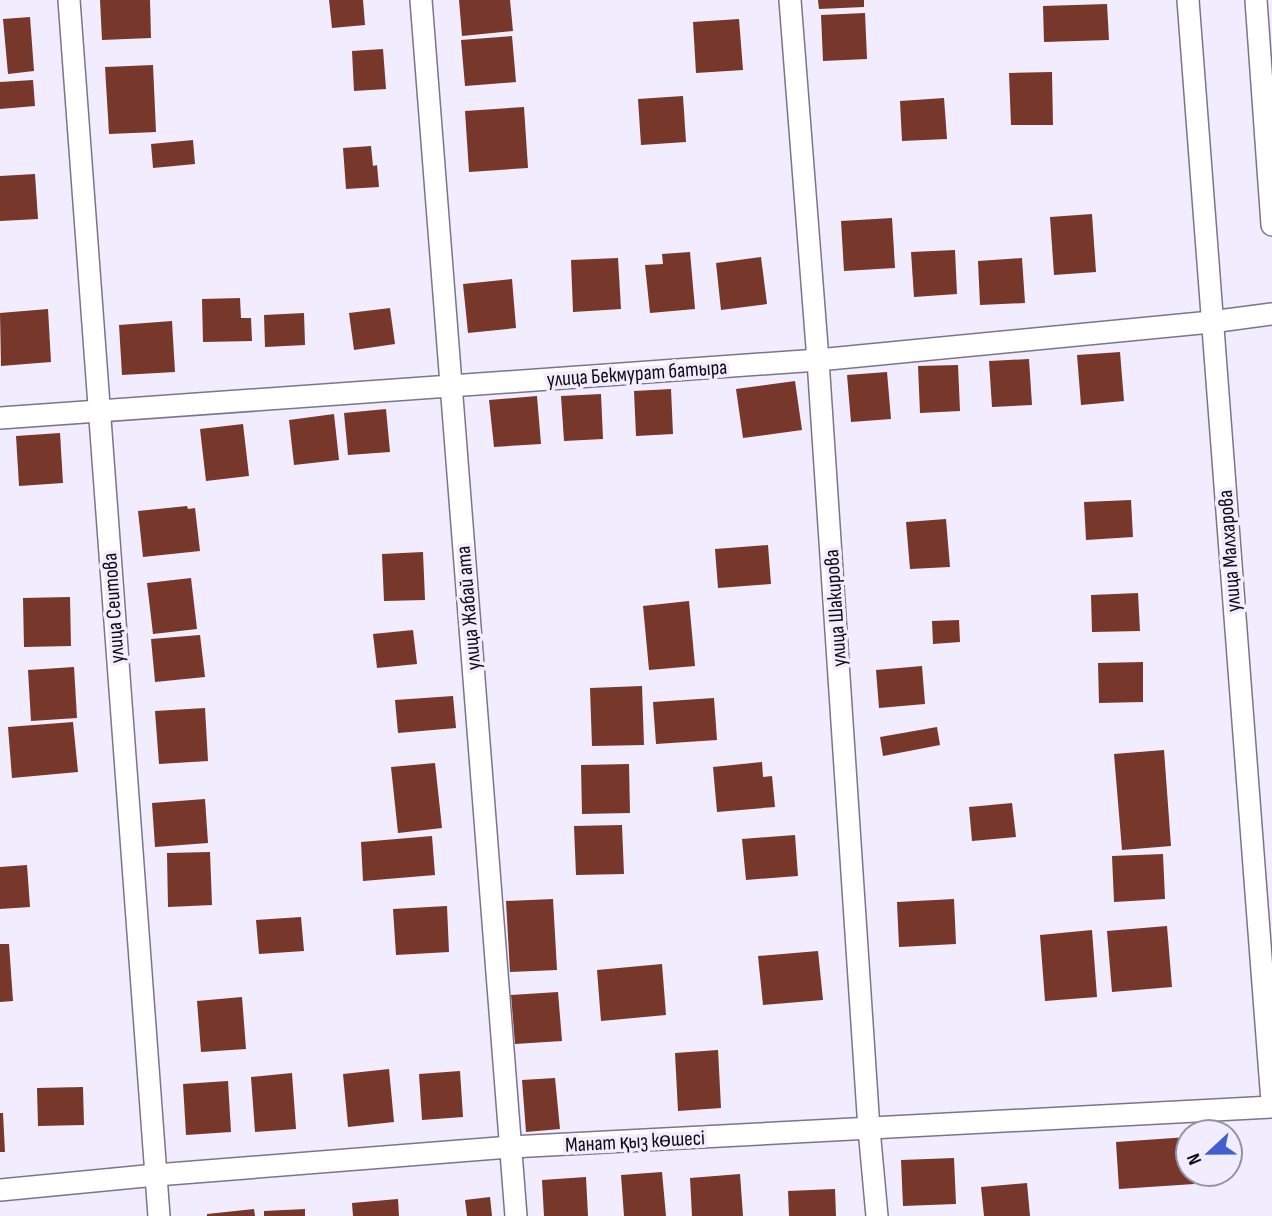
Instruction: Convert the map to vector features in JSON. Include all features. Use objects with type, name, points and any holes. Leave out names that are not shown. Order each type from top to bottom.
[{"type":"street","name":"улица Сеитова","points":[[69,0],[159,1216]]},
{"type":"street","name":"улица Жабай ата","points":[[421,0],[516,1216]]},
{"type":"street","name":"улица Шакирова","points":[[790,0],[818,360],[877,1216]]},
{"type":"street","name":"улица Малхарова","points":[[1188,0],[1272,1104]]},
{"type":"street","points":[[1256,0],[1272,225]]},
{"type":"street","name":"улица Бекмурат батыра","points":[[0,418],[818,360],[1272,314]]},
{"type":"street","name":"Манат қыз көшесі","points":[[0,1190],[511,1147],[869,1129],[1272,1104]]},
{"type":"building","points":[[100,0],[150,0],[151,38],[102,40]]},
{"type":"building","points":[[329,0],[363,0],[365,25],[332,28]]},
{"type":"building","points":[[459,0],[510,0],[513,31],[462,36]]},
{"type":"building","points":[[818,0],[864,0],[864,7],[819,9]]},
{"type":"building","points":[[1107,4],[1109,40],[1044,42],[1043,6]]},
{"type":"building","points":[[865,13],[867,59],[823,61],[821,15]]},
{"type":"building","points":[[30,17],[34,71],[8,74],[3,19]]},
{"type":"building","points":[[739,19],[743,70],[696,73],[693,22]]},
{"type":"building","points":[[512,36],[516,82],[465,86],[461,40]]},
{"type":"building","points":[[383,49],[386,89],[354,91],[352,51]]},
{"type":"building","points":[[153,65],[156,132],[109,134],[105,67]]},
{"type":"building","points":[[1052,72],[1053,125],[1011,125],[1009,73]]},
{"type":"building","points":[[33,80],[35,106],[0,109],[0,82]]},
{"type":"building","points":[[683,96],[686,142],[641,145],[638,99]]},
{"type":"building","points":[[944,98],[947,139],[902,141],[900,101]]},
{"type":"building","points":[[524,107],[528,168],[469,172],[465,111]]},
{"type":"building","points":[[193,140],[195,164],[153,168],[151,144]]},
{"type":"building","points":[[371,146],[373,166],[377,165],[379,187],[346,189],[343,148]]},
{"type":"building","points":[[35,174],[38,219],[0,221],[0,176]]},
{"type":"building","points":[[1092,214],[1096,272],[1054,275],[1050,217]]},
{"type":"building","points":[[892,218],[895,268],[844,271],[841,221]]},
{"type":"building","points":[[955,250],[957,294],[914,297],[911,252]]},
{"type":"building","points":[[690,252],[695,309],[650,313],[645,265],[663,264],[662,254]]},
{"type":"building","points":[[761,257],[767,304],[721,310],[716,263]]},
{"type":"building","points":[[618,258],[621,309],[573,312],[571,260]]},
{"type":"building","points":[[1022,258],[1025,303],[980,305],[978,261]]},
{"type":"building","points":[[512,279],[516,328],[468,333],[463,284]]},
{"type":"building","points":[[240,298],[241,318],[251,318],[252,341],[203,342],[202,299]]},
{"type":"building","points":[[390,308],[395,344],[354,350],[349,313]]},
{"type":"building","points":[[48,309],[51,362],[1,366],[0,313]]},
{"type":"building","points":[[304,313],[305,345],[265,347],[264,315]]},
{"type":"building","points":[[172,321],[175,372],[122,375],[119,325]]},
{"type":"building","points":[[1120,352],[1124,401],[1081,405],[1077,355]]},
{"type":"building","points":[[1029,359],[1032,405],[992,407],[989,361]]},
{"type":"building","points":[[958,365],[960,411],[920,413],[918,366]]},
{"type":"building","points":[[887,372],[891,419],[851,422],[847,375]]},
{"type":"building","points":[[795,381],[802,430],[743,438],[736,389]]},
{"type":"building","points":[[671,389],[673,434],[636,436],[634,391]]},
{"type":"building","points":[[601,394],[603,439],[564,441],[561,396]]},
{"type":"building","points":[[537,396],[541,444],[494,447],[489,400]]},
{"type":"building","points":[[386,409],[390,452],[348,455],[344,413]]},
{"type":"building","points":[[334,414],[339,460],[294,465],[289,420]]},
{"type":"building","points":[[243,424],[249,476],[206,481],[200,429]]},
{"type":"building","points":[[60,433],[63,483],[19,486],[16,436]]},
{"type":"building","points":[[1131,500],[1133,537],[1086,540],[1084,502]]},
{"type":"building","points":[[187,506],[188,509],[195,508],[200,551],[143,557],[138,511]]},
{"type":"building","points":[[946,519],[950,567],[910,569],[906,522]]},
{"type":"building","points":[[768,545],[771,584],[718,588],[715,549]]},
{"type":"building","points":[[423,552],[425,600],[384,601],[382,554]]},
{"type":"building","points":[[191,578],[197,629],[153,634],[147,583]]},
{"type":"building","points":[[1138,593],[1140,631],[1092,632],[1091,595]]},
{"type":"building","points":[[70,597],[71,646],[24,647],[23,598]]},
{"type":"building","points":[[689,601],[695,666],[649,670],[643,606]]},
{"type":"building","points":[[959,620],[960,642],[933,644],[932,621]]},
{"type":"building","points":[[413,630],[417,664],[377,668],[373,634]]},
{"type":"building","points":[[200,635],[205,677],[155,682],[151,639]]},
{"type":"building","points":[[1143,662],[1143,702],[1099,703],[1098,663]]},
{"type":"building","points":[[922,666],[925,704],[879,708],[876,670]]},
{"type":"building","points":[[74,667],[77,718],[31,721],[28,670]]},
{"type":"building","points":[[642,686],[644,745],[592,746],[590,688]]},
{"type":"building","points":[[453,696],[456,728],[398,733],[395,700]]},
{"type":"building","points":[[714,698],[717,740],[656,744],[653,702]]},
{"type":"building","points":[[205,708],[208,761],[159,764],[155,711]]},
{"type":"building","points":[[73,722],[78,772],[12,778],[8,727]]},
{"type":"building","points":[[937,727],[940,745],[883,756],[880,737]]},
{"type":"building","points":[[1164,750],[1171,846],[1122,850],[1114,754]]},
{"type":"building","points":[[762,762],[763,777],[772,776],[775,807],[717,812],[713,767]]},
{"type":"building","points":[[435,763],[442,828],[398,833],[391,767]]},
{"type":"building","points":[[629,764],[630,813],[582,814],[581,765]]},
{"type":"building","points":[[205,799],[208,843],[155,847],[152,803]]},
{"type":"building","points":[[1012,803],[1016,837],[972,841],[969,807]]},
{"type":"building","points":[[622,825],[624,874],[576,875],[574,826]]},
{"type":"building","points":[[795,835],[798,876],[746,880],[742,839]]},
{"type":"building","points":[[432,836],[435,875],[363,881],[361,842]]},
{"type":"building","points":[[210,852],[212,905],[168,907],[167,853]]},
{"type":"building","points":[[1163,854],[1165,899],[1114,902],[1112,856]]},
{"type":"building","points":[[27,865],[30,907],[0,909],[0,867]]},
{"type":"building","points":[[553,899],[557,970],[510,972],[506,901]]},
{"type":"building","points":[[954,899],[956,944],[899,947],[897,902]]},
{"type":"building","points":[[447,906],[449,952],[396,955],[393,909]]},
{"type":"building","points":[[301,917],[304,951],[259,954],[256,920]]},
{"type":"building","points":[[1167,926],[1172,987],[1112,992],[1107,931]]},
{"type":"building","points":[[1092,930],[1097,997],[1045,1001],[1040,935]]},
{"type":"building","points":[[0,944],[9,944],[13,1001],[0,1002]]},
{"type":"building","points":[[818,951],[823,1000],[763,1005],[758,956]]},
{"type":"building","points":[[662,964],[666,1015],[601,1021],[597,970]]},
{"type":"building","points":[[558,992],[562,1041],[515,1044],[511,995]]},
{"type":"building","points":[[242,997],[246,1049],[201,1052],[197,1001]]},
{"type":"building","points":[[718,1050],[721,1108],[678,1111],[675,1053]]},
{"type":"building","points":[[389,1069],[394,1122],[348,1127],[343,1074]]},
{"type":"building","points":[[460,1071],[463,1117],[422,1120],[419,1074]]},
{"type":"building","points":[[292,1073],[296,1129],[255,1132],[251,1077]]},
{"type":"building","points":[[555,1078],[560,1129],[526,1132],[522,1080]]},
{"type":"building","points":[[228,1081],[231,1132],[186,1135],[183,1084]]},
{"type":"building","points":[[83,1087],[84,1125],[38,1126],[37,1088]]},
{"type":"building","points":[[0,1113],[3,1113],[5,1152],[0,1152]]},
{"type":"building","points":[[1174,1138],[1174,1185],[1119,1189],[1116,1142]]},
{"type":"building","points":[[954,1158],[956,1204],[903,1206],[901,1160]]},
{"type":"building","points":[[662,1172],[666,1216],[624,1216],[621,1175]]},
{"type":"building","points":[[740,1174],[743,1216],[692,1216],[690,1178]]},
{"type":"building","points":[[586,1177],[588,1216],[544,1216],[542,1180]]},
{"type":"building","points":[[1027,1183],[1030,1216],[984,1216],[981,1187]]},
{"type":"building","points":[[835,1189],[836,1216],[789,1216],[788,1191]]},
{"type":"building","points":[[490,1197],[492,1216],[467,1216],[465,1200]]},
{"type":"building","points":[[398,1199],[399,1216],[353,1216],[352,1203]]},
{"type":"building","points":[[254,1209],[255,1216],[207,1216],[207,1214]]},
{"type":"building","points":[[305,1209],[305,1216],[264,1216],[264,1211]]}]
